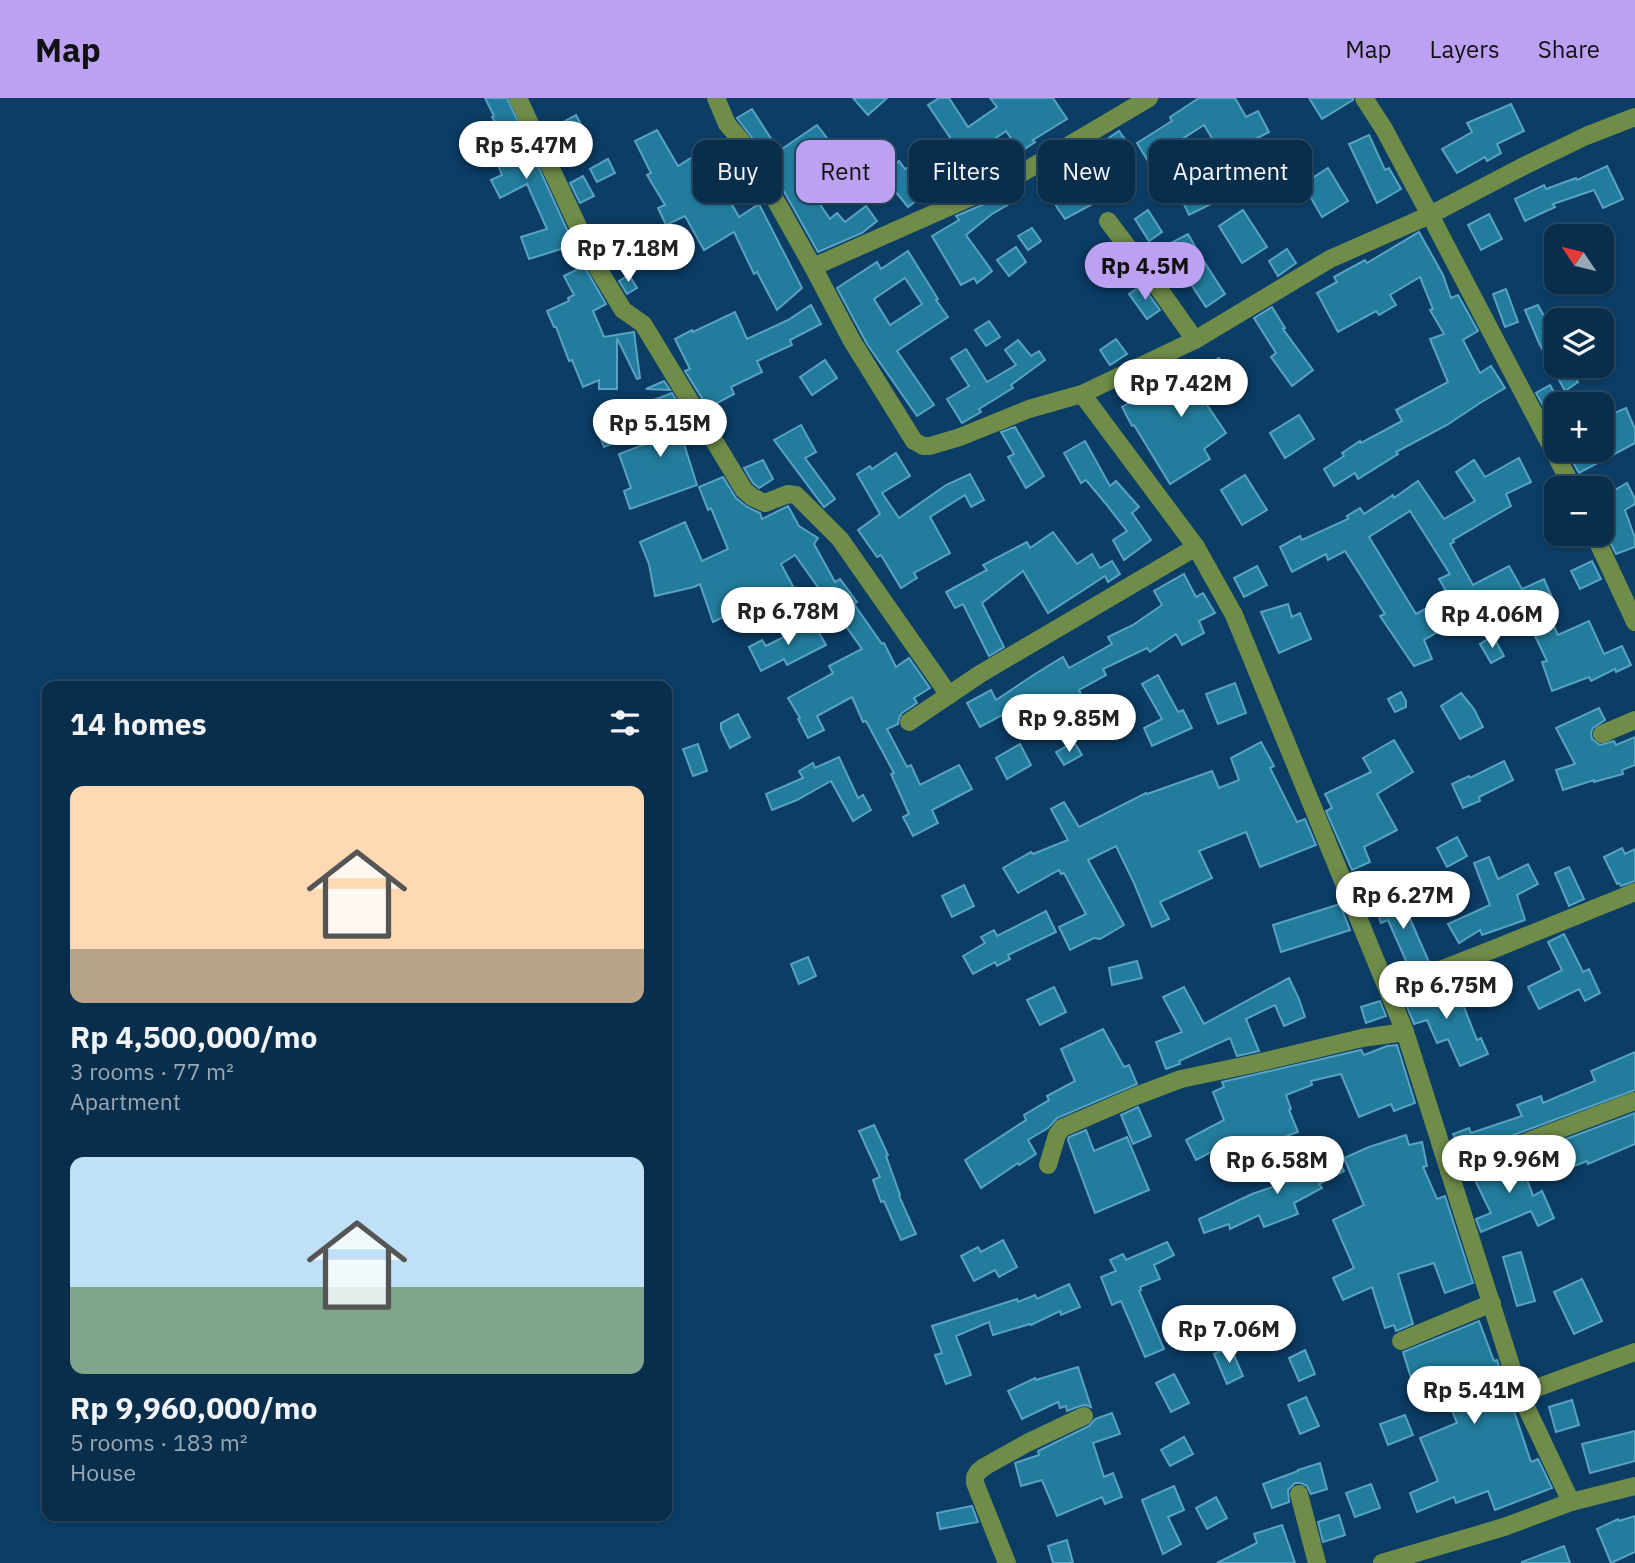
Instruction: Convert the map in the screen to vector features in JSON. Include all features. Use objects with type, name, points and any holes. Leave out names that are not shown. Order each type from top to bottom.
[{"type":"street","points":[[518,98],[597,267],[623,310],[643,324],[744,490],[752,498],[765,503],[788,494],[796,495],[815,513],[840,539],[949,695]]},
{"type":"street","points":[[716,98],[727,124],[749,153],[852,341],[914,441],[923,446],[960,437],[1030,409],[1082,394],[1195,340],[1330,259],[1430,215],[1586,136],[1635,117]]},
{"type":"street","points":[[813,268],[1000,186],[1149,98]]},
{"type":"street","points":[[1371,101],[1567,476]]},
{"type":"street","points":[[1108,221],[1195,340]]},
{"type":"street","points":[[1082,394],[1196,547],[1234,615],[1389,989],[1520,1394],[1571,1502]]},
{"type":"street","points":[[1600,546],[1635,622]]},
{"type":"street","points":[[909,722],[980,674],[1196,547]]},
{"type":"street","points":[[1602,734],[1635,720]]},
{"type":"street","points":[[1389,989],[1635,892]]},
{"type":"street","points":[[1048,1165],[1062,1128],[1158,1087],[1181,1079],[1362,1038],[1405,1032]]},
{"type":"street","points":[[1450,1171],[1635,1101]]},
{"type":"street","points":[[1401,1341],[1492,1303]]},
{"type":"street","points":[[1520,1394],[1635,1352]]},
{"type":"street","points":[[1007,1563],[975,1477],[984,1467],[1084,1416]]},
{"type":"street","points":[[1382,1563],[1504,1527],[1571,1502],[1635,1486]]},
{"type":"street","points":[[1299,1494],[1317,1563]]},
{"type":"building","points":[[485,98],[507,98],[574,245],[529,259],[521,237],[547,229],[527,184],[500,198],[491,180],[502,175],[490,145],[505,139]]},
{"type":"building","points":[[853,98],[887,98],[868,115]]},
{"type":"building","points":[[939,98],[949,98],[968,127],[997,107],[990,98],[1053,98],[1067,119],[1033,140],[1035,142],[1024,149],[1024,140],[1012,140],[1006,131],[993,140],[949,140],[928,105]]},
{"type":"building","points":[[1199,98],[1235,98],[1246,117],[1258,111],[1269,132],[1254,140],[1213,140],[1204,125],[1181,140],[1149,140],[1148,161],[1137,143],[1172,121],[1170,117]]},
{"type":"building","points":[[1309,98],[1353,98],[1353,100],[1322,119]]},
{"type":"building","points":[[1511,104],[1524,131],[1497,144],[1501,153],[1487,161],[1485,157],[1457,173],[1442,149],[1472,132],[1467,123]]},
{"type":"building","points":[[752,109],[772,140],[754,140],[737,118]]},
{"type":"building","points":[[576,115],[583,128],[559,141],[552,128]]},
{"type":"building","points":[[817,125],[828,140],[796,140],[796,203],[819,203],[830,219],[837,213],[845,222],[866,206],[877,221],[862,233],[818,252],[782,188],[782,149]]},
{"type":"building","points":[[657,130],[678,166],[693,157],[693,203],[731,203],[739,217],[759,204],[802,288],[777,310],[757,272],[754,274],[734,232],[704,250],[685,216],[666,225],[658,208],[665,205],[647,175],[651,173],[635,141]]},
{"type":"building","points":[[1119,131],[1125,140],[1106,140]]},
{"type":"building","points":[[1369,135],[1385,170],[1389,168],[1401,189],[1377,203],[1349,144]]},
{"type":"building","points":[[608,159],[615,173],[597,182],[590,169]]},
{"type":"building","points":[[899,161],[905,169],[909,166],[909,203],[913,203],[908,207],[895,191],[895,164]]},
{"type":"building","points":[[1607,166],[1623,199],[1603,208],[1594,190],[1553,204],[1555,207],[1525,221],[1515,199],[1544,185],[1546,189],[1576,178],[1577,180]]},
{"type":"building","points":[[1328,168],[1348,201],[1322,217],[1312,200],[1312,178]]},
{"type":"building","points":[[583,176],[594,196],[580,203],[570,183]]},
{"type":"building","points":[[987,203],[1011,203],[966,235],[992,271],[977,283],[974,278],[961,285],[932,236],[959,220],[956,216]]},
{"type":"building","points":[[1054,203],[1094,203],[1065,219]]},
{"type":"building","points":[[1183,203],[1213,203],[1189,215]]},
{"type":"building","points":[[1148,210],[1162,232],[1149,241],[1135,219]]},
{"type":"building","points":[[1243,210],[1267,247],[1242,263],[1219,226]]},
{"type":"building","points":[[1489,214],[1502,239],[1481,250],[1468,225]]},
{"type":"building","points":[[1032,228],[1041,241],[1028,250],[1018,236]]},
{"type":"building","points":[[1419,232],[1443,275],[1451,298],[1458,295],[1478,331],[1463,340],[1480,373],[1491,366],[1505,388],[1447,425],[1396,452],[1398,454],[1358,479],[1355,473],[1334,486],[1324,469],[1360,441],[1361,443],[1402,421],[1396,410],[1448,382],[1430,339],[1444,334],[1430,310],[1433,309],[1420,277],[1390,295],[1396,305],[1379,315],[1376,311],[1338,332],[1317,293],[1337,282],[1334,277],[1365,260],[1367,263]]},
{"type":"building","points":[[648,233],[656,256],[640,262],[632,241]]},
{"type":"building","points":[[1188,234],[1225,294],[1206,307],[1169,244]]},
{"type":"building","points":[[1016,247],[1026,262],[1009,276],[997,260]]},
{"type":"building","points":[[1287,249],[1296,263],[1278,276],[1269,261]]},
{"type":"building","points":[[908,251],[948,317],[897,351],[934,405],[917,416],[867,344],[837,288],[877,262],[881,269]],"holes":[[[905,278],[922,304],[890,325],[874,299]]]},
{"type":"building","points":[[584,266],[606,304],[593,311],[604,337],[634,332],[640,378],[637,379],[617,338],[617,389],[599,389],[599,380],[583,387],[547,311],[569,301],[568,298],[574,295],[564,276]]},
{"type":"building","points":[[629,275],[637,288],[627,294],[619,281]]},
{"type":"building","points":[[1142,285],[1160,310],[1147,319],[1129,294]]},
{"type":"building","points":[[1506,289],[1518,322],[1505,327],[1493,294]]},
{"type":"building","points":[[811,305],[821,324],[790,340],[792,345],[757,361],[762,372],[731,387],[734,394],[708,408],[685,371],[690,369],[675,339],[735,312],[747,339],[788,320]]},
{"type":"building","points":[[1538,305],[1544,316],[1544,352],[1539,343],[1525,310]]},
{"type":"building","points":[[1272,307],[1285,328],[1283,329],[1313,370],[1292,386],[1271,357],[1276,353],[1254,318]]},
{"type":"building","points":[[989,321],[1000,337],[986,346],[975,330]]},
{"type":"building","points":[[1116,339],[1127,354],[1110,365],[1100,350]]},
{"type":"building","points":[[1018,340],[1031,356],[1039,351],[1045,360],[1011,385],[1013,388],[962,423],[947,399],[969,386],[951,358],[966,349],[987,382],[1016,365],[1005,350]]},
{"type":"building","points":[[1219,358],[1237,385],[1207,405],[1226,433],[1204,449],[1210,459],[1170,484],[1122,407],[1150,391],[1152,395],[1182,372],[1187,379]]},
{"type":"building","points":[[825,360],[837,378],[812,395],[800,377]]},
{"type":"building","points":[[1558,378],[1575,378],[1578,382],[1565,391]]},
{"type":"building","points":[[664,381],[670,390],[646,389]]},
{"type":"building","points":[[1550,385],[1554,392],[1544,392],[1544,407],[1536,393]]},
{"type":"building","points":[[672,393],[688,419],[682,422],[692,440],[684,444],[697,485],[630,509],[624,491],[631,488],[619,454],[669,435],[651,401]]},
{"type":"building","points":[[1626,408],[1635,429],[1635,443],[1614,454],[1614,419],[1614,413]]},
{"type":"building","points":[[617,414],[626,438],[604,447],[594,422]]},
{"type":"building","points":[[1299,415],[1314,439],[1285,458],[1270,433]]},
{"type":"building","points":[[801,425],[816,452],[805,458],[835,499],[824,507],[774,440]]},
{"type":"building","points":[[1015,427],[1044,476],[1026,488],[1008,457],[1014,454],[1001,432]]},
{"type":"building","points":[[1085,441],[1110,486],[1116,481],[1139,507],[1132,513],[1151,540],[1124,560],[1113,540],[1127,531],[1086,480],[1081,483],[1064,453]]},
{"type":"building","points":[[896,453],[910,476],[882,493],[899,518],[946,485],[970,474],[984,500],[971,507],[965,495],[930,517],[950,553],[914,573],[917,578],[901,588],[881,555],[877,557],[858,530],[880,514],[857,474],[870,466],[872,469]]},
{"type":"building","points":[[1519,458],[1531,482],[1506,494],[1511,506],[1450,544],[1473,585],[1509,566],[1522,589],[1544,579],[1554,602],[1545,607],[1558,635],[1589,621],[1604,654],[1622,646],[1631,665],[1616,672],[1615,669],[1591,681],[1589,677],[1552,691],[1542,662],[1547,661],[1527,619],[1507,626],[1498,601],[1424,640],[1432,659],[1414,666],[1380,616],[1385,614],[1345,551],[1328,560],[1326,554],[1292,572],[1280,547],[1300,536],[1302,540],[1348,519],[1347,516],[1360,508],[1364,514],[1418,481],[1444,519],[1475,501],[1456,472],[1474,460],[1485,477]],"holes":[[[1410,511],[1450,574],[1439,579],[1449,596],[1416,614],[1369,537]]]},
{"type":"building","points":[[763,460],[773,479],[759,488],[744,468]]},
{"type":"building","points":[[1573,462],[1600,462],[1579,473]]},
{"type":"building","points":[[1245,475],[1267,510],[1242,525],[1221,490]]},
{"type":"building","points":[[723,477],[736,498],[760,513],[762,519],[788,506],[799,526],[818,538],[814,544],[835,582],[840,579],[857,602],[854,604],[882,644],[884,643],[896,667],[909,658],[930,688],[914,698],[917,703],[902,713],[898,724],[887,729],[907,767],[911,765],[920,785],[959,765],[972,789],[932,810],[938,823],[913,836],[903,817],[909,814],[891,774],[894,773],[866,721],[863,722],[852,697],[817,716],[824,730],[808,738],[788,698],[833,673],[829,666],[862,649],[795,555],[781,564],[796,592],[757,615],[751,603],[713,622],[700,584],[655,596],[649,564],[640,542],[685,522],[702,561],[728,549],[699,487]]},
{"type":"building","points":[[1627,483],[1635,499],[1635,504],[1625,510],[1635,538],[1635,547],[1616,554],[1612,546],[1614,490]]},
{"type":"building","points":[[1053,532],[1077,564],[1092,554],[1100,568],[1112,561],[1120,574],[1108,582],[1105,576],[1048,613],[1023,571],[982,603],[1004,647],[989,656],[963,604],[955,608],[946,592],[987,570],[983,565],[1027,542],[1030,548]]},
{"type":"building","points":[[1592,561],[1601,579],[1580,589],[1571,571]]},
{"type":"building","points":[[1257,566],[1267,585],[1244,597],[1234,578]]},
{"type":"building","points":[[1184,574],[1196,597],[1203,593],[1215,613],[1199,621],[1204,633],[1182,645],[1176,634],[1150,652],[1147,648],[1103,669],[1106,675],[1079,690],[1093,720],[1066,734],[1048,701],[1031,712],[1025,703],[980,727],[967,703],[991,690],[996,700],[1063,657],[1069,668],[1112,644],[1108,637],[1133,625],[1162,605],[1154,591]]},
{"type":"building","points":[[1288,604],[1292,617],[1300,613],[1311,639],[1279,653],[1261,612]]},
{"type":"building","points":[[813,622],[826,645],[787,665],[784,659],[761,671],[749,647],[762,640],[766,646]]},
{"type":"building","points":[[1493,636],[1504,656],[1491,663],[1480,644]]},
{"type":"building","points":[[1158,675],[1178,712],[1183,710],[1192,728],[1152,746],[1144,728],[1162,719],[1142,684]]},
{"type":"building","points":[[1235,683],[1246,713],[1218,724],[1206,694]]},
{"type":"building","points":[[1401,692],[1406,707],[1395,712],[1388,699]]},
{"type":"building","points":[[1461,693],[1474,709],[1483,727],[1460,739],[1441,706]]},
{"type":"building","points":[[1599,708],[1605,720],[1593,728],[1592,739],[1600,745],[1614,741],[1616,745],[1635,737],[1635,765],[1622,770],[1623,774],[1563,790],[1556,770],[1575,764],[1556,728]]},
{"type":"building","points":[[738,714],[750,737],[730,748],[721,723]]},
{"type":"building","points":[[1394,740],[1413,772],[1377,794],[1397,830],[1364,847],[1370,862],[1352,870],[1326,811],[1332,808],[1325,794],[1371,772],[1363,758]]},
{"type":"building","points":[[1074,742],[1082,755],[1064,765],[1056,752]]},
{"type":"building","points":[[1261,742],[1274,766],[1270,768],[1297,822],[1305,819],[1316,845],[1260,867],[1246,832],[1199,851],[1212,878],[1160,902],[1169,919],[1152,927],[1116,846],[1088,860],[1124,925],[1100,939],[1094,938],[1070,950],[1059,927],[1086,914],[1064,873],[1061,874],[1059,870],[1018,893],[1003,868],[1031,852],[1033,854],[1068,840],[1051,809],[1064,802],[1079,827],[1146,793],[1212,771],[1219,788],[1239,780],[1231,758]]},
{"type":"building","points":[[698,744],[707,771],[693,776],[683,749]]},
{"type":"building","points":[[1020,744],[1031,765],[1007,779],[996,758]]},
{"type":"building","points":[[839,757],[858,798],[863,795],[871,810],[853,821],[831,781],[772,810],[766,794],[803,778],[799,771],[813,763],[815,768]]},
{"type":"building","points":[[1504,761],[1513,780],[1479,797],[1480,801],[1463,808],[1452,784]]},
{"type":"building","points":[[1457,837],[1467,856],[1447,867],[1437,848]]},
{"type":"building","points":[[1622,848],[1625,854],[1635,849],[1635,881],[1621,886],[1617,884],[1604,857]]},
{"type":"building","points":[[1489,857],[1498,879],[1528,864],[1538,884],[1517,895],[1525,920],[1482,935],[1480,930],[1459,943],[1448,924],[1490,905],[1474,863]]},
{"type":"building","points":[[1569,867],[1584,899],[1569,906],[1555,873]]},
{"type":"building","points":[[964,885],[974,906],[952,917],[942,896]]},
{"type":"building","points":[[1400,896],[1429,962],[1410,970],[1388,920],[1381,923],[1375,905]]},
{"type":"building","points":[[1340,904],[1350,930],[1281,952],[1273,925]]},
{"type":"building","points":[[1046,911],[1056,932],[1008,955],[1010,959],[997,966],[995,962],[973,974],[963,956],[985,943],[981,937],[994,930],[997,936]]},
{"type":"building","points":[[1564,934],[1583,972],[1589,969],[1600,993],[1585,1001],[1579,989],[1539,1009],[1528,987],[1562,970],[1548,942]]},
{"type":"building","points":[[808,957],[816,976],[799,984],[791,964]]},
{"type":"building","points":[[1137,961],[1142,978],[1112,985],[1109,968]]},
{"type":"building","points":[[1502,974],[1511,992],[1491,1003],[1481,985]]},
{"type":"building","points":[[1289,978],[1305,1017],[1284,1026],[1275,1005],[1246,1019],[1259,1051],[1237,1056],[1230,1038],[1166,1069],[1156,1042],[1182,1032],[1163,997],[1184,987],[1204,1024]]},
{"type":"building","points":[[1444,981],[1450,995],[1458,992],[1477,1040],[1481,1038],[1488,1054],[1460,1066],[1448,1039],[1437,1043],[1427,1020],[1414,1024],[1403,997]]},
{"type":"building","points":[[1054,987],[1066,1012],[1040,1025],[1027,1000]]},
{"type":"building","points":[[1380,1001],[1386,1016],[1366,1023],[1361,1007]]},
{"type":"building","points":[[1103,1029],[1124,1067],[1129,1065],[1137,1084],[1057,1118],[1048,1128],[1028,1140],[1036,1154],[981,1188],[965,1160],[1026,1120],[1024,1115],[1049,1100],[1047,1096],[1075,1081],[1061,1049]]},
{"type":"building","points":[[1397,1045],[1415,1103],[1394,1111],[1391,1104],[1359,1117],[1341,1074],[1311,1081],[1312,1085],[1286,1095],[1298,1132],[1237,1154],[1232,1141],[1196,1160],[1186,1140],[1224,1120],[1213,1092],[1224,1087],[1222,1082],[1361,1050],[1364,1055]]},
{"type":"building","points":[[1635,1052],[1635,1090],[1462,1154],[1453,1134],[1469,1128],[1471,1133],[1522,1116],[1517,1105],[1541,1096],[1543,1103],[1595,1081],[1591,1071]]},
{"type":"building","points":[[1138,1107],[1151,1136],[1133,1144],[1121,1115]]},
{"type":"building","points":[[1635,1113],[1635,1144],[1588,1164],[1587,1161],[1556,1173],[1547,1146]]},
{"type":"building","points":[[874,1125],[888,1155],[886,1156],[899,1196],[916,1234],[901,1240],[884,1201],[881,1202],[873,1180],[880,1177],[859,1131]]},
{"type":"building","points":[[1086,1130],[1094,1151],[1127,1137],[1149,1190],[1095,1213],[1068,1140],[1069,1137]]},
{"type":"building","points":[[1406,1135],[1409,1145],[1422,1142],[1427,1166],[1423,1167],[1437,1199],[1445,1196],[1473,1283],[1445,1293],[1434,1263],[1398,1274],[1413,1324],[1396,1331],[1394,1325],[1385,1328],[1372,1287],[1343,1300],[1333,1278],[1354,1268],[1333,1220],[1364,1205],[1344,1158]]},
{"type":"building","points":[[1325,1148],[1331,1162],[1337,1158],[1344,1171],[1319,1184],[1322,1188],[1294,1203],[1298,1214],[1264,1227],[1259,1215],[1230,1229],[1229,1224],[1204,1233],[1199,1219],[1252,1194],[1292,1180],[1288,1171]]},
{"type":"building","points":[[1519,1157],[1533,1196],[1542,1191],[1554,1218],[1538,1226],[1531,1211],[1481,1232],[1476,1219],[1491,1213],[1472,1174]]},
{"type":"building","points":[[1003,1240],[1017,1267],[999,1277],[995,1270],[974,1281],[961,1256],[978,1247],[981,1252]]},
{"type":"building","points":[[1167,1242],[1174,1255],[1154,1265],[1160,1279],[1140,1287],[1139,1291],[1164,1349],[1145,1357],[1121,1301],[1112,1305],[1101,1277],[1116,1271],[1110,1260],[1123,1254],[1126,1260]]},
{"type":"building","points":[[1521,1252],[1535,1301],[1517,1306],[1503,1257]]},
{"type":"building","points":[[1582,1279],[1602,1321],[1574,1334],[1554,1292]]},
{"type":"building","points":[[1069,1284],[1080,1307],[1061,1315],[1060,1311],[1031,1325],[993,1335],[989,1322],[956,1336],[971,1375],[946,1384],[935,1355],[942,1353],[932,1326],[1017,1299],[1018,1302],[1035,1295],[1037,1299]]},
{"type":"building","points":[[1479,1321],[1494,1361],[1497,1360],[1531,1462],[1538,1459],[1552,1488],[1495,1510],[1488,1491],[1456,1503],[1454,1497],[1417,1512],[1410,1493],[1438,1481],[1420,1438],[1457,1423],[1437,1373],[1412,1381],[1403,1352]]},
{"type":"building","points":[[1230,1346],[1243,1376],[1227,1384],[1214,1354]]},
{"type":"building","points":[[1305,1350],[1315,1374],[1299,1381],[1289,1358]]},
{"type":"building","points":[[1078,1367],[1091,1407],[1080,1406],[1067,1411],[1066,1406],[1060,1408],[1058,1402],[1022,1419],[1008,1391],[1035,1378],[1036,1380]]},
{"type":"building","points":[[1174,1374],[1189,1403],[1171,1412],[1156,1383]]},
{"type":"building","points":[[1306,1397],[1319,1426],[1300,1434],[1288,1405]]},
{"type":"building","points":[[1572,1400],[1579,1425],[1556,1432],[1549,1407]]},
{"type":"building","points":[[1112,1413],[1120,1434],[1093,1443],[1104,1477],[1113,1473],[1122,1497],[1105,1504],[1102,1497],[1057,1516],[1042,1480],[1021,1486],[1015,1463],[1039,1455],[1038,1451],[1089,1426],[1095,1419]]},
{"type":"building","points":[[1405,1415],[1413,1435],[1388,1445],[1380,1424]]},
{"type":"building","points":[[1635,1431],[1635,1461],[1590,1473],[1582,1444]]},
{"type":"building","points":[[1184,1437],[1193,1454],[1170,1466],[1161,1450]]},
{"type":"building","points":[[1320,1463],[1327,1489],[1311,1494],[1307,1486],[1295,1483],[1288,1490],[1289,1502],[1272,1508],[1263,1484]]},
{"type":"building","points":[[1371,1484],[1380,1508],[1355,1517],[1346,1493]]},
{"type":"building","points":[[1174,1486],[1184,1510],[1168,1517],[1181,1544],[1163,1554],[1142,1500]]},
{"type":"building","points":[[1216,1497],[1227,1518],[1207,1529],[1196,1508]]},
{"type":"building","points":[[972,1506],[978,1522],[940,1529],[937,1513]]},
{"type":"building","points":[[1339,1515],[1345,1535],[1323,1542],[1318,1522]]},
{"type":"building","points":[[1635,1516],[1635,1552],[1611,1563],[1597,1529],[1618,1519],[1619,1521]]},
{"type":"building","points":[[1282,1525],[1295,1563],[1217,1563],[1257,1543],[1254,1534]]},
{"type":"building","points":[[1067,1540],[1073,1563],[1053,1563],[1048,1546]]},
{"type":"building","points":[[1564,1546],[1570,1563],[1522,1563],[1522,1562]]}]
